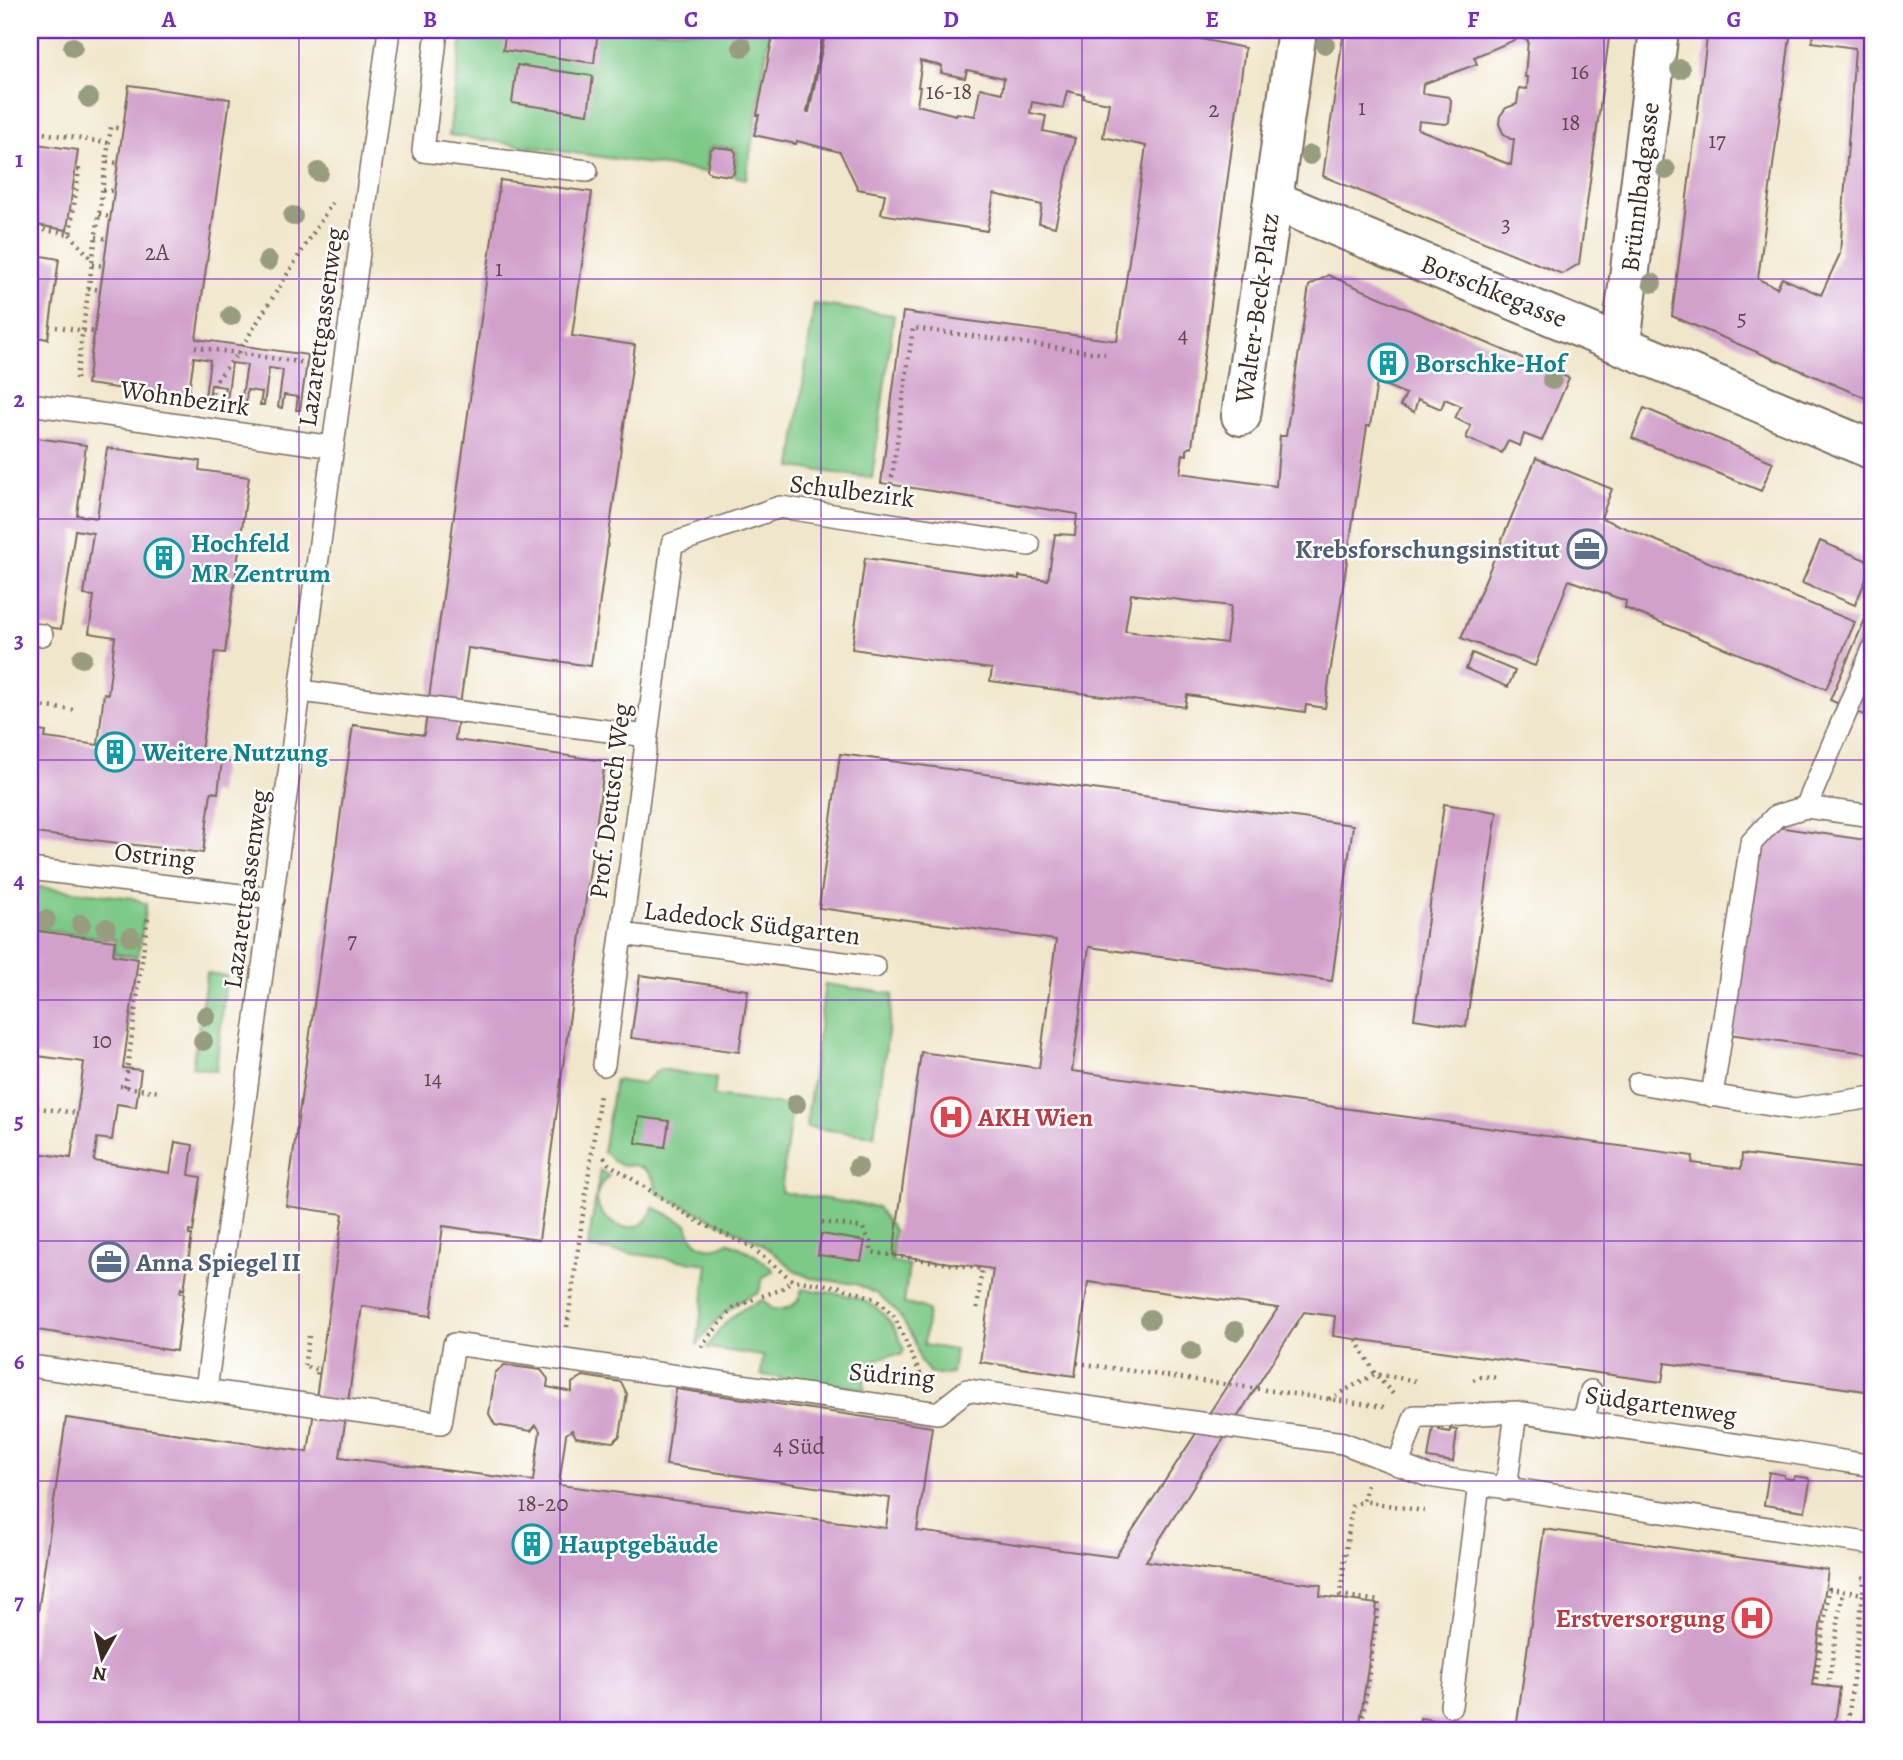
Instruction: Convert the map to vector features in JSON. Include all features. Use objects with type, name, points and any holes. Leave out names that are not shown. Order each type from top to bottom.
[{"type":"street","points":[[1273,200],[1297,30]]},
{"type":"street","name":"Brünnlbadgasse","points":[[1621,344],[1659,30]]},
{"type":"street","name":"Borschkegasse","points":[[1273,200],[1873,450]]},
{"type":"street","name":"Walter-Beck-Platz","points":[[1241,416],[1273,200]]},
{"type":"lane","name":"Lazarettgassenweg","points":[[206,1390],[389,30]]},
{"type":"lane","points":[[437,30],[423,151],[587,171]]},
{"type":"lane","name":"Wohnbezirk","points":[[30,404],[333,447]]},
{"type":"lane","name":"Schulbezirk","points":[[672,544],[780,507],[1029,545]]},
{"type":"lane","name":"Prof. Deutsch Weg","points":[[604,1065],[672,544]]},
{"type":"lane","points":[[1807,807],[1873,649]]},
{"type":"lane","points":[[301,691],[647,736]]},
{"type":"lane","points":[[1712,1096],[1751,843],[1776,816],[1807,807],[1873,816]]},
{"type":"lane","name":"Ostring","points":[[30,869],[273,899]]},
{"type":"lane","name":"Ladedock Südgarten","points":[[621,934],[875,967]]},
{"type":"lane","points":[[1638,1083],[1795,1109],[1873,1097]]},
{"type":"lane","name":"Südring","points":[[206,1390],[441,1423],[454,1344],[938,1413],[967,1390],[1343,1443],[1428,1476],[1479,1484]]},
{"type":"lane","points":[[30,1366],[206,1390]]},
{"type":"lane","points":[[1583,1422],[1591,1391]]},
{"type":"lane","points":[[1398,1465],[1415,1416],[1516,1412],[1506,1489]]},
{"type":"lane","name":"Südgartenweg","points":[[1516,1412],[1873,1466]]},
{"type":"lane","points":[[1451,1706],[1479,1484],[1873,1545]]},
{"type":"path","points":[[71,410],[111,127],[122,129]]},
{"type":"path","points":[[30,131],[109,143]]},
{"type":"path","points":[[107,162],[118,163]]},
{"type":"path","points":[[70,234],[79,170],[76,170]]},
{"type":"path","points":[[103,190],[114,191]]},
{"type":"path","points":[[215,382],[238,353],[338,192]]},
{"type":"path","points":[[99,215],[111,217]]},
{"type":"path","points":[[30,228],[70,234],[92,262],[103,265]]},
{"type":"path","points":[[96,237],[107,239]]},
{"type":"path","points":[[88,288],[101,290]]},
{"type":"path","points":[[49,326],[94,332]]},
{"type":"path","points":[[894,466],[913,328],[1105,354]]},
{"type":"path","points":[[195,347],[308,363]]},
{"type":"path","points":[[30,705],[73,710]]},
{"type":"path","points":[[153,884],[122,1087],[159,1092]]},
{"type":"path","points":[[567,1326],[604,1065]]},
{"type":"path","points":[[30,1107],[77,1113]]},
{"type":"path","points":[[604,1157],[609,1164],[699,1222],[750,1246],[792,1280],[840,1287],[874,1298],[894,1317],[938,1413]]},
{"type":"path","points":[[822,1222],[863,1228],[872,1247],[871,1252],[982,1269],[977,1308]]},
{"type":"path","points":[[762,1296],[780,1290],[792,1280]]},
{"type":"path","points":[[690,1377],[705,1341],[734,1308],[754,1299]]},
{"type":"path","points":[[1357,1339],[1376,1374],[1397,1398]]},
{"type":"path","points":[[1077,1363],[1393,1408]]},
{"type":"path","points":[[1329,1399],[1376,1374]]},
{"type":"path","points":[[1361,1730],[1379,1601],[1340,1595],[1352,1506],[1363,1501]]},
{"type":"path","points":[[1815,1686],[1829,1590],[1863,1594],[1847,1730]]},
{"type":"path","points":[[1828,1687],[1843,1591]]},
{"type":"green space","points":[[463,30],[770,30],[746,179],[734,176],[737,152],[734,149],[714,146],[709,149],[706,172],[449,135]]},
{"type":"green space","points":[[814,304],[894,315],[872,478],[792,467]]},
{"type":"green space","points":[[30,886],[133,898],[146,904],[138,957],[114,954],[115,939],[30,928]]},
{"type":"green space","points":[[207,973],[226,976],[216,1071],[192,1067]]},
{"type":"green space","points":[[825,984],[893,994],[874,1136],[806,1127]]},
{"type":"green space","points":[[660,1069],[716,1078],[714,1096],[792,1106],[781,1192],[877,1207],[894,1231],[891,1261],[909,1265],[904,1304],[922,1307],[928,1311],[924,1345],[955,1350],[952,1374],[930,1373],[920,1361],[914,1340],[905,1324],[895,1310],[877,1294],[856,1284],[810,1278],[794,1270],[755,1240],[656,1192],[652,1178],[642,1168],[616,1163],[603,1152],[615,1080],[642,1084]]},
{"type":"green space","points":[[600,1170],[609,1176],[599,1189],[597,1202],[602,1213],[611,1222],[623,1227],[635,1227],[646,1221],[653,1207],[687,1224],[696,1242],[714,1247],[728,1242],[752,1253],[772,1268],[773,1271],[763,1278],[759,1292],[740,1301],[723,1314],[697,1346],[708,1264],[588,1248]]},
{"type":"green space","points":[[802,1289],[851,1296],[877,1308],[896,1332],[904,1350],[901,1355],[885,1356],[873,1362],[865,1373],[865,1389],[761,1375],[763,1356],[707,1348],[724,1324],[745,1308],[763,1300],[772,1309],[788,1308],[798,1300]]},
{"type":"green space","points":[[1865,1688],[1873,1690],[1873,1730],[1859,1730]]},
{"type":"building","points":[[506,30],[598,30],[594,63],[503,50]]},
{"type":"building","points":[[774,30],[824,30],[807,112],[826,30],[1156,30],[1245,48],[1192,447],[1187,449],[1187,455],[1183,454],[1180,473],[1276,486],[1280,436],[1286,436],[1309,286],[1328,275],[1569,378],[1542,441],[1524,434],[1520,446],[1508,441],[1502,453],[1466,438],[1471,426],[1455,418],[1461,406],[1445,399],[1441,409],[1418,399],[1414,412],[1400,406],[1406,394],[1377,382],[1370,426],[1367,426],[1325,708],[1306,705],[1305,712],[1187,695],[1185,707],[990,681],[992,669],[852,649],[865,558],[1019,579],[1019,576],[1048,580],[1055,534],[1075,535],[1077,514],[881,483],[903,312],[1117,341],[1146,146],[1103,137],[1109,103],[1083,98],[1084,95],[1067,91],[1063,108],[1032,102],[1030,113],[1046,116],[1043,131],[1075,138],[1055,227],[1039,223],[1042,205],[994,194],[987,231],[881,214],[885,194],[858,189],[840,152],[797,141],[796,144],[754,135]],"holes":[[[920,61],[942,66],[941,73],[965,78],[967,70],[1004,78],[1002,93],[980,88],[975,116],[956,115],[917,105]],[[1131,594],[1231,606],[1226,643],[1125,631]]]},
{"type":"building","points":[[1361,30],[1610,30],[1579,264],[1562,274],[1323,176],[1343,37]],"holes":[[[1519,38],[1528,40],[1525,77],[1528,77],[1527,89],[1519,88],[1517,104],[1506,108],[1500,116],[1499,124],[1503,133],[1514,139],[1511,165],[1418,129],[1419,121],[1449,122],[1449,97],[1422,93],[1423,84],[1477,64],[1474,57]]]},
{"type":"building","points":[[1708,30],[1791,30],[1758,279],[1777,288],[1782,278],[1821,295],[1840,254],[1855,48],[1812,42],[1814,30],[1873,30],[1873,401],[1672,316]]},
{"type":"building","points":[[517,65],[593,76],[588,114],[512,103]]},
{"type":"building","points":[[129,85],[230,99],[196,339],[308,355],[300,410],[296,410],[298,397],[284,395],[282,408],[278,407],[283,370],[269,368],[264,405],[260,405],[262,392],[247,390],[246,403],[241,402],[247,365],[232,363],[227,400],[223,399],[225,387],[211,385],[209,397],[205,397],[210,360],[194,357],[188,398],[87,384]]},
{"type":"building","points":[[30,143],[78,150],[67,230],[30,224]]},
{"type":"building","points":[[714,147],[733,149],[736,153],[734,173],[730,176],[710,173],[707,170],[710,150]]},
{"type":"building","points":[[500,180],[592,192],[572,336],[635,345],[591,666],[468,648],[455,740],[605,761],[539,1240],[443,1226],[431,1316],[362,1306],[340,1457],[533,1481],[540,1431],[536,1425],[531,1431],[495,1425],[489,1414],[495,1373],[504,1365],[541,1370],[548,1379],[547,1387],[572,1392],[572,1383],[583,1376],[621,1382],[627,1394],[620,1436],[613,1442],[576,1437],[572,1430],[566,1434],[559,1485],[886,1528],[890,1498],[666,1465],[676,1389],[932,1427],[917,1531],[1115,1557],[1278,1308],[1088,1282],[1075,1376],[980,1362],[993,1269],[893,1255],[921,1052],[1039,1068],[1056,940],[819,908],[840,754],[1353,825],[1332,981],[1089,947],[1072,1071],[1693,1156],[1692,1163],[1741,1169],[1742,1154],[1873,1170],[1873,1392],[1665,1363],[1662,1382],[1333,1336],[1335,1316],[1304,1312],[1146,1561],[1321,1585],[1320,1596],[1377,1604],[1359,1730],[30,1730],[30,1668],[66,1418],[308,1452],[343,1214],[286,1206],[353,725],[424,735]]},
{"type":"building","points":[[30,254],[59,259],[48,339],[30,336]]},
{"type":"building","points":[[1644,408],[1773,462],[1761,491],[1632,438]]},
{"type":"building","points":[[30,437],[86,445],[77,515],[97,518],[107,448],[200,461],[199,470],[249,477],[225,653],[215,652],[200,758],[222,760],[218,793],[211,792],[203,853],[34,833],[33,838],[30,838],[30,730],[46,732],[45,738],[98,745],[104,693],[108,694],[115,637],[89,633],[94,596],[84,595],[93,533],[75,530],[61,629],[30,625]]},
{"type":"building","name":"Krebsforschungsinstitut","points":[[1536,458],[1612,489],[1601,518],[1855,622],[1826,689],[1625,608],[1626,601],[1569,580],[1535,666],[1461,638]]},
{"type":"building","points":[[1820,541],[1873,563],[1855,605],[1802,583]]},
{"type":"building","points":[[1873,601],[1873,719],[1830,700]]},
{"type":"building","points":[[1472,653],[1515,671],[1508,687],[1466,669]]},
{"type":"building","points":[[1444,804],[1497,812],[1466,1027],[1414,1019]]},
{"type":"building","points":[[1757,824],[1873,841],[1873,1054],[1728,1034]]},
{"type":"building","name":"Anna Spiegel II","points":[[30,930],[115,941],[113,955],[138,959],[123,1068],[141,1070],[136,1107],[117,1104],[112,1140],[97,1138],[94,1161],[170,1173],[175,1142],[193,1145],[189,1175],[201,1177],[193,1232],[189,1231],[189,1235],[192,1235],[184,1290],[181,1288],[180,1293],[184,1293],[176,1351],[30,1329],[30,1152],[71,1158],[84,1062],[30,1055]]},
{"type":"building","points":[[640,975],[748,990],[739,1052],[631,1038]]},
{"type":"building","points":[[639,1117],[669,1121],[665,1147],[636,1143]]},
{"type":"building","points":[[821,1234],[865,1241],[861,1261],[818,1255]]},
{"type":"building","points":[[1433,1427],[1450,1432],[1450,1429],[1457,1430],[1453,1462],[1428,1458]]},
{"type":"building","points":[[1769,1472],[1784,1475],[1784,1478],[1789,1479],[1794,1479],[1795,1476],[1808,1478],[1810,1482],[1805,1511],[1764,1505]]},
{"type":"building","points":[[1544,1529],[1828,1570],[1812,1685],[1840,1688],[1834,1730],[1516,1730]]},
{"type":"building","points":[[1420,1718],[1498,1729],[1498,1730],[1419,1730]]},
{"type":"place","name":"Borschke-Hof","points":[[1388,363]]},
{"type":"place","name":"Krebsforschungsinstitut","points":[[1587,549]]},
{"type":"place","name":"Hochfeld MR Zentrum","points":[[164,558]]},
{"type":"place","name":"Weitere Nutzung","points":[[115,752]]},
{"type":"place","name":"AKH Wien","points":[[951,1117]]},
{"type":"place","name":"Anna Spiegel II","points":[[109,1262]]},
{"type":"place","name":"Hauptgebäude","points":[[532,1544]]},
{"type":"place","name":"Erstversorgung","points":[[1752,1618]]}]
